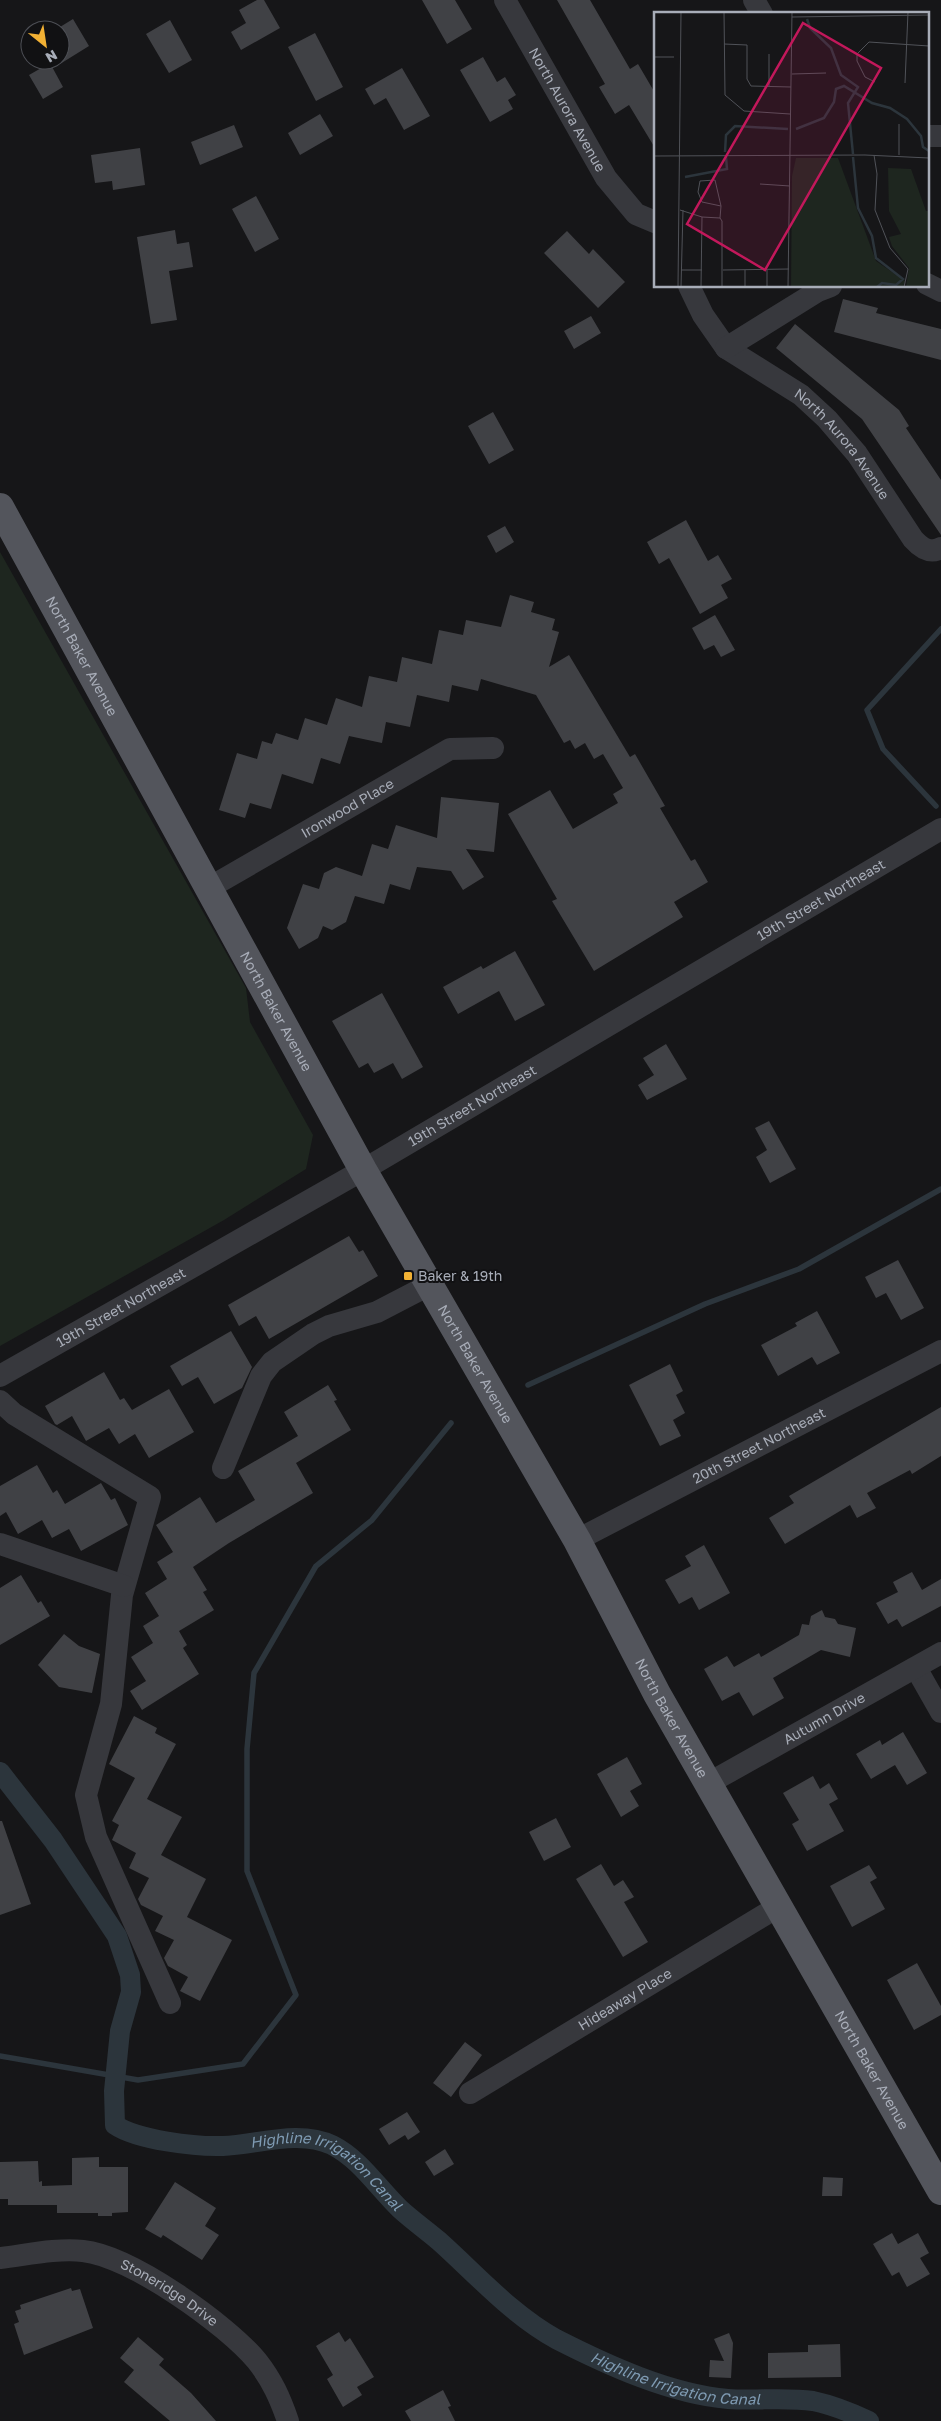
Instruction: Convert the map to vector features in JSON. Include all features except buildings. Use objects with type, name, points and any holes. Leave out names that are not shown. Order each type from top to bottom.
[{"type":"main road","name":"North Baker Avenue","points":[[0,508],[207,889],[363,1170],[577,1540],[657,1694],[941,2191]]},
{"type":"street","name":"North Aurora Avenue","points":[[505,0],[606,178],[646,218]]},
{"type":"street","points":[[754,0],[761,12]]},
{"type":"street","points":[[928,136],[941,136]]},
{"type":"street","points":[[928,284],[941,291]]},
{"type":"street","name":"North Aurora Avenue","points":[[690,288],[703,315],[726,348],[801,395],[827,419],[857,454],[913,539],[922,548],[935,551],[941,548]]},
{"type":"street","points":[[726,348],[826,288]]},
{"type":"street","name":"Ironwood Place","points":[[207,889],[450,749],[493,748]]},
{"type":"street","name":"19th Street Northeast","points":[[0,1376],[363,1170],[941,829]]},
{"type":"street","points":[[223,1468],[261,1376],[272,1362],[313,1334],[329,1326],[377,1312],[429,1285]]},
{"type":"street","name":"20th Street Northeast","points":[[577,1540],[941,1351]]},
{"type":"street","points":[[0,1401],[14,1414],[150,1497],[124,1586],[112,1704],[86,1795],[96,1838],[170,2003]]},
{"type":"street","points":[[0,1544],[124,1586]]},
{"type":"street","name":"Autumn Drive","points":[[709,1783],[941,1653]]},
{"type":"street","points":[[916,1668],[941,1712]]},
{"type":"street","name":"Hideaway Place","points":[[470,2093],[779,1906]]},
{"type":"street","name":"Stoneridge Drive","points":[[0,2258],[82,2251],[106,2256],[146,2275],[214,2321],[256,2360],[277,2390],[288,2421]]},
{"type":"shaded area","points":[[0,552],[246,988],[250,1022],[313,1135],[306,1169],[224,1220],[0,1346]]},
{"type":"waterway","points":[[936,806],[883,749],[867,710],[941,629]]},
{"type":"waterway","points":[[528,1385],[705,1304],[799,1269],[941,1189]]},
{"type":"waterway","points":[[0,2056],[138,2080],[243,2064],[296,1995],[247,1871],[247,1749],[254,1673],[316,1566],[372,1520],[451,1423]]},
{"type":"waterway","name":"Highline Irrigation Canal","points":[[0,1772],[53,1840],[117,1936],[130,1975],[131,1992],[120,2031],[114,2091],[115,2125],[137,2135],[167,2142],[198,2145],[223,2146],[292,2138],[319,2140],[332,2145],[351,2158],[400,2209],[439,2241],[509,2306],[556,2339],[596,2359],[639,2377],[684,2391],[728,2399],[792,2399],[813,2401],[869,2421]]},
{"type":"place","name":"Baker & 19th","points":[[408,1276]]}]
